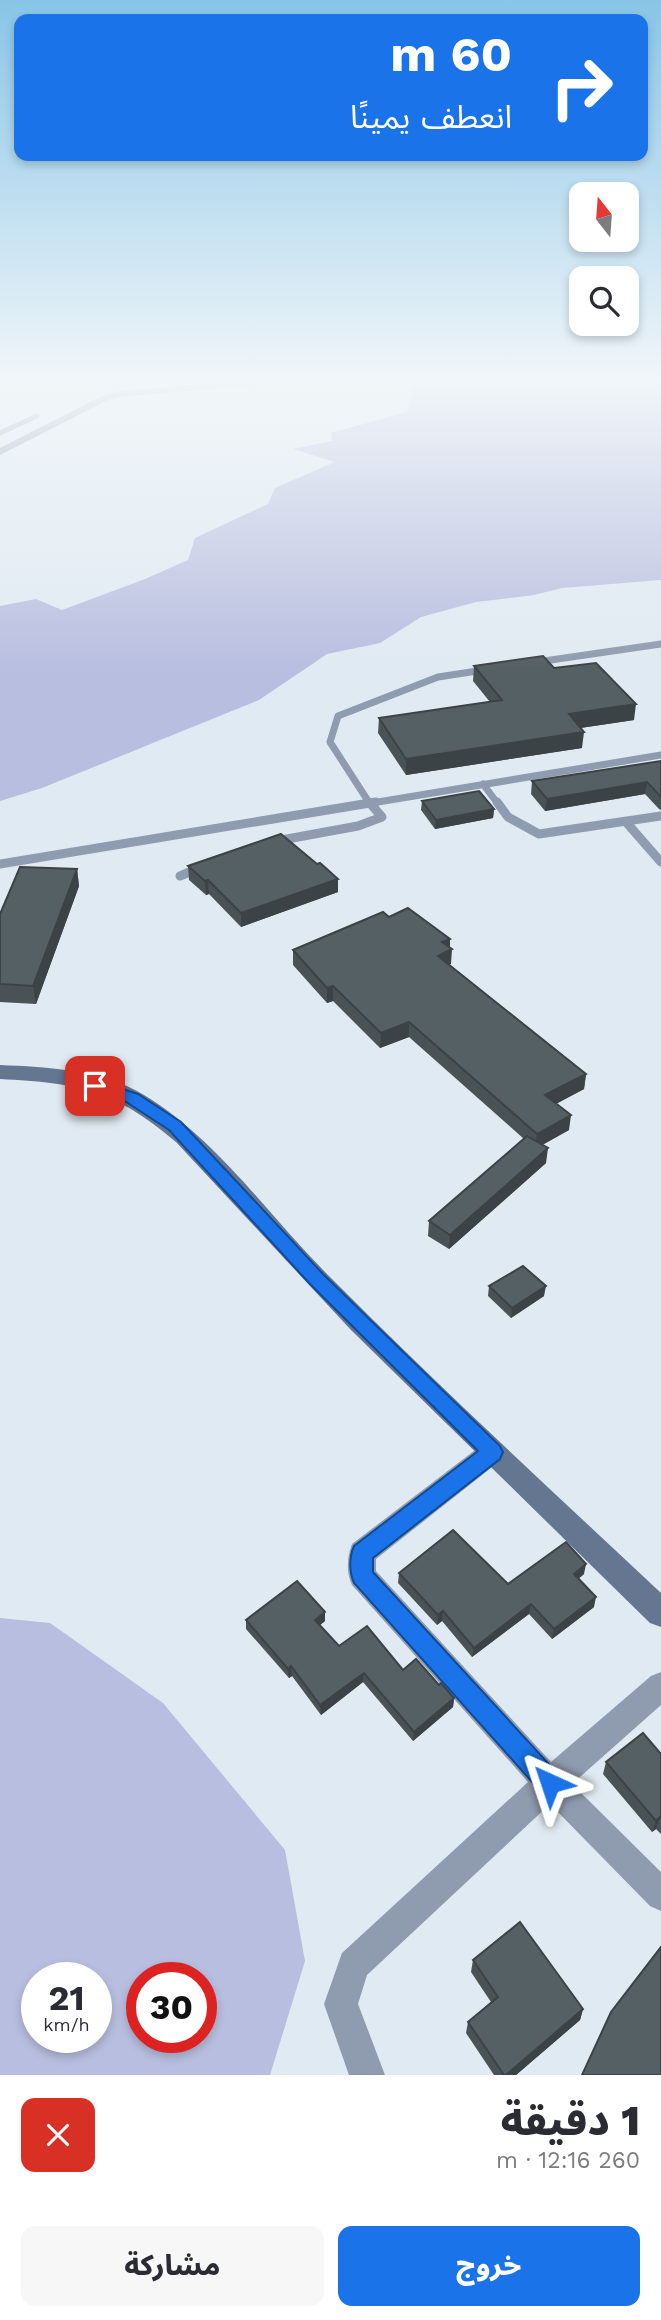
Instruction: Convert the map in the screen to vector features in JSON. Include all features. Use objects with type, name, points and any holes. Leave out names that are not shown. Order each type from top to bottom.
[{"type":"main road","points":[[0,1072],[76,1080],[132,1098],[175,1126],[316,1279],[661,1613]]},
{"type":"street","points":[[492,1452],[362,1553],[362,1576],[550,1783],[661,1895]]},
{"type":"street","points":[[367,2075],[341,2004],[354,1965],[550,1783],[661,1686]]},
{"type":"lane","points":[[527,664],[661,644]]},
{"type":"lane","points":[[261,844],[358,826],[382,817],[330,742],[338,716],[438,677],[488,670]]},
{"type":"lane","points":[[0,864],[661,755]]},
{"type":"lane","points":[[483,784],[508,817],[539,834],[661,816]]},
{"type":"lane","points":[[626,822],[661,862]]},
{"type":"lane","points":[[180,876],[203,867]]},
{"type":"shaded area","points":[[305,475],[661,475],[661,580],[562,588],[534,595],[476,602],[421,617],[380,643],[327,654],[259,700],[42,788],[0,801],[0,606],[36,599],[62,610],[145,579],[188,560],[195,538],[268,504],[275,488]]},
{"type":"shaded area","points":[[0,1618],[50,1623],[163,1703],[285,1850],[305,1961],[270,2075],[0,2075]]},
{"type":"building","points":[[543,656],[554,668],[596,663],[636,704],[569,714],[584,732],[406,759],[379,718],[502,700],[474,666]]},
{"type":"building","points":[[661,761],[661,797],[647,782],[547,799],[532,781]]},
{"type":"building","points":[[479,791],[494,809],[436,820],[422,801]]},
{"type":"building","points":[[281,834],[338,879],[241,913],[208,880],[205,881],[188,866]]},
{"type":"building","points":[[20,867],[77,869],[33,986],[0,984],[0,914]]},
{"type":"building","points":[[408,908],[450,939],[442,942],[452,949],[438,956],[586,1074],[545,1095],[571,1115],[537,1134],[409,1022],[381,1033],[333,986],[327,988],[293,950],[383,912],[389,917]]},
{"type":"building","points":[[527,1136],[548,1148],[450,1235],[429,1221]]},
{"type":"building","points":[[523,1266],[546,1286],[512,1308],[489,1286]]},
{"type":"building","points":[[453,1530],[508,1584],[566,1542],[586,1564],[574,1574],[596,1597],[554,1629],[531,1604],[474,1648],[443,1611],[438,1615],[399,1573]]},
{"type":"building","points":[[297,1581],[325,1612],[315,1620],[339,1646],[367,1626],[403,1670],[416,1659],[454,1698],[414,1732],[364,1673],[320,1705],[291,1666],[288,1669],[246,1620]]},
{"type":"building","points":[[643,1733],[661,1754],[661,1819],[660,1817],[656,1821],[606,1762]]},
{"type":"building","points":[[520,1922],[583,2009],[504,2075],[468,2022],[498,1997],[473,1960]]},
{"type":"building","points":[[661,1947],[661,2075],[582,2075],[611,2012]]},
{"type":"route","points":[[95,1086],[132,1098],[175,1126],[316,1279],[492,1452],[362,1553],[362,1576],[550,1783]]}]
